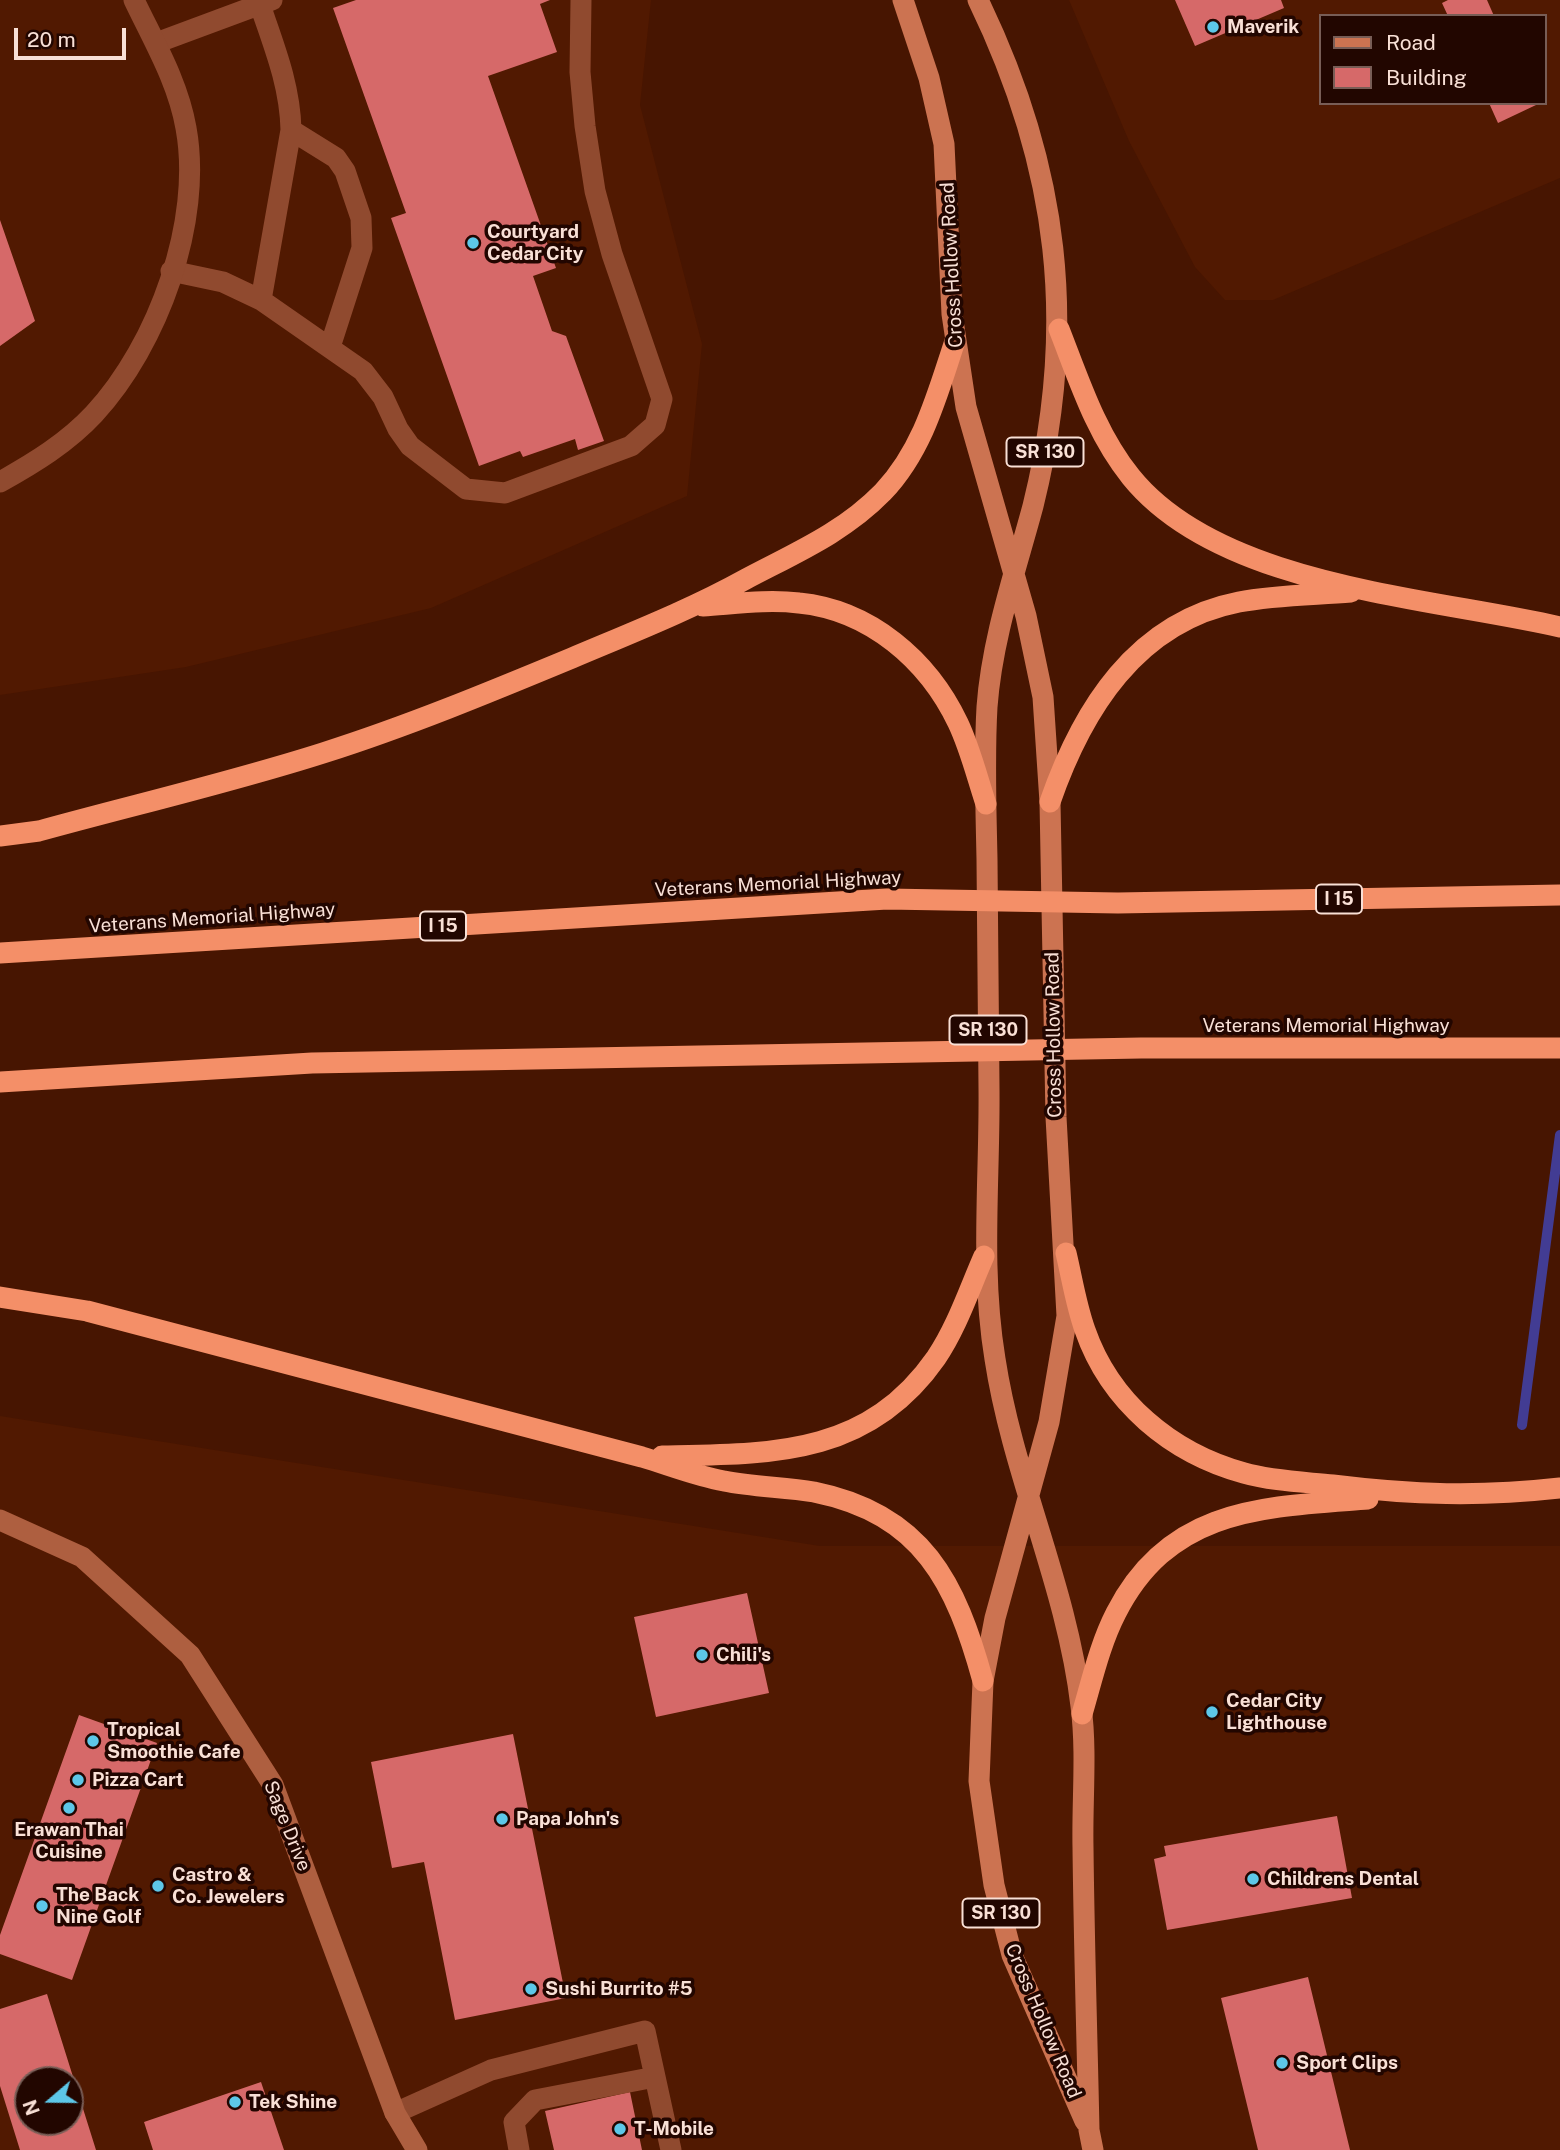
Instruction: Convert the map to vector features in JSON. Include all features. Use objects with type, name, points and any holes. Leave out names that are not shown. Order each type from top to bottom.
[{"type":"highway","points":[[1059,329],[1106,440],[1132,478],[1183,524],[1226,546],[1363,591],[1560,627]]},
{"type":"highway","points":[[0,836],[39,831],[333,749],[472,699],[694,607],[832,535],[882,493],[904,467],[927,426],[955,341]]},
{"type":"highway","points":[[1050,802],[1080,730],[1110,681],[1132,657],[1166,631],[1202,613],[1239,602],[1363,591]]},
{"type":"highway","points":[[694,607],[799,603],[840,613],[890,639],[907,652],[939,690],[959,725],[986,804]]},
{"type":"highway","name":"Veterans Memorial Highway","points":[[0,954],[887,899],[1118,903],[1560,895]]},
{"type":"highway","name":"Veterans Memorial Highway","points":[[0,1082],[312,1062],[1141,1048],[1560,1048]]},
{"type":"highway","points":[[1066,1253],[1085,1331],[1106,1374],[1136,1413],[1172,1441],[1206,1460],[1246,1474],[1415,1495]]},
{"type":"highway","points":[[642,1457],[780,1452],[823,1443],[861,1426],[896,1401],[935,1359],[984,1256]]},
{"type":"highway","points":[[0,1297],[87,1311],[724,1481],[817,1493],[873,1513],[894,1525],[928,1555],[954,1593],[983,1681]]},
{"type":"highway","points":[[1083,1714],[1115,1614],[1135,1581],[1165,1549],[1207,1524],[1252,1510],[1415,1495],[1560,1488]]},
{"type":"main road","name":"Cross Hollow Road","points":[[903,0],[929,78],[944,144],[955,341],[973,438],[1014,571],[1043,696],[1050,802],[1056,1117],[1066,1253],[1067,1316],[1060,1372],[1029,1499],[1000,1595],[983,1681],[979,1781],[994,1885],[1012,1955],[1091,2140]]},
{"type":"main road","name":"Cross Hollow Road","points":[[978,0],[1005,61],[1044,180],[1054,238],[1059,329],[1045,451],[997,635],[990,680],[986,804],[989,1110],[984,1256],[999,1387],[1029,1499],[1068,1626],[1083,1714],[1091,2140]]},
{"type":"main road","name":"Sage Drive","points":[[0,1520],[82,1557],[190,1655],[273,1785],[394,2113],[417,2150]]},
{"type":"street","points":[[0,482],[46,456],[94,414],[137,359],[164,300],[189,188],[187,129],[172,76],[134,0]]},
{"type":"street","points":[[171,271],[223,282],[261,300],[330,348],[374,383],[410,446],[466,489],[505,493],[621,452],[655,425],[662,399],[611,254],[593,178],[580,72],[581,0]]},
{"type":"street","points":[[156,43],[267,2],[285,79],[291,130],[261,300]]},
{"type":"street","points":[[291,130],[336,158],[345,171],[361,218],[362,248],[330,348]]},
{"type":"street","points":[[394,2113],[491,2070],[645,2031],[671,2150]]},
{"type":"street","points":[[519,2150],[514,2122],[535,2100],[655,2077]]},
{"type":"shaded area","points":[[0,0],[651,0],[640,105],[702,344],[687,496],[431,608],[186,667],[0,695]]},
{"type":"shaded area","points":[[1069,0],[1560,0],[1560,178],[1273,300],[1225,300],[1195,267],[1129,141]]},
{"type":"shaded area","points":[[0,1416],[820,1546],[1560,1546],[1560,2150],[0,2150]]},
{"type":"building","name":"Courtyard Cedar City","points":[[356,0],[550,0],[540,4],[557,52],[488,76],[556,268],[533,276],[552,331],[566,336],[604,441],[578,450],[575,439],[523,457],[520,451],[479,466],[391,218],[406,213],[333,8]]},
{"type":"building","name":"Maverik","points":[[1175,0],[1281,0],[1284,8],[1195,46]]},
{"type":"building","points":[[1448,0],[1487,0],[1493,14],[1447,14],[1442,3]]},
{"type":"building","points":[[1490,105],[1536,105],[1498,123]]},
{"type":"building","points":[[0,220],[35,321],[0,346]]},
{"type":"building","name":"Chili's","points":[[747,1593],[769,1693],[656,1717],[634,1617]]},
{"type":"building","points":[[79,1715],[157,1743],[72,1980],[0,1954],[0,1935]]},
{"type":"building","points":[[513,1734],[566,1998],[455,2020],[424,1862],[392,1868],[371,1762]]},
{"type":"building","name":"Childrens Dental","points":[[1337,1816],[1352,1898],[1167,1930],[1154,1859],[1166,1856],[1164,1846]]},
{"type":"building","name":"Sport Clips","points":[[1308,1977],[1350,2150],[1258,2150],[1221,1998]]},
{"type":"building","points":[[47,1994],[70,2066],[14,2066],[14,2131],[0,2086],[0,2009]]},
{"type":"building","name":"Tek Shine","points":[[261,2082],[284,2150],[153,2150],[144,2122]]},
{"type":"building","points":[[630,2092],[642,2150],[554,2150],[545,2111]]},
{"type":"building","points":[[84,2112],[96,2150],[20,2150],[16,2136],[84,2136]]},
{"type":"waterway","points":[[1522,1425],[1560,1135]]},
{"type":"place","name":"Maverik","points":[[1213,27]]},
{"type":"place","name":"Courtyard Cedar City","points":[[473,243]]},
{"type":"place","name":"Chili's","points":[[702,1655]]},
{"type":"place","name":"Cedar City Lighthouse","points":[[1212,1712]]},
{"type":"place","name":"Tropical Smoothie Cafe","points":[[93,1741]]},
{"type":"place","name":"Pizza Cart","points":[[78,1780]]},
{"type":"place","name":"Erawan Thai Cuisine","points":[[69,1808]]},
{"type":"place","name":"Papa John's","points":[[502,1819]]},
{"type":"place","name":"Childrens Dental","points":[[1253,1879]]},
{"type":"place","name":"Castro & Co. Jewelers","points":[[158,1886]]},
{"type":"place","name":"The Back Nine Golf","points":[[42,1906]]},
{"type":"place","name":"Sushi Burrito #5","points":[[531,1989]]},
{"type":"place","name":"Sport Clips","points":[[1282,2063]]},
{"type":"place","name":"Tek Shine","points":[[235,2102]]},
{"type":"place","name":"T-Mobile","points":[[620,2129]]}]
